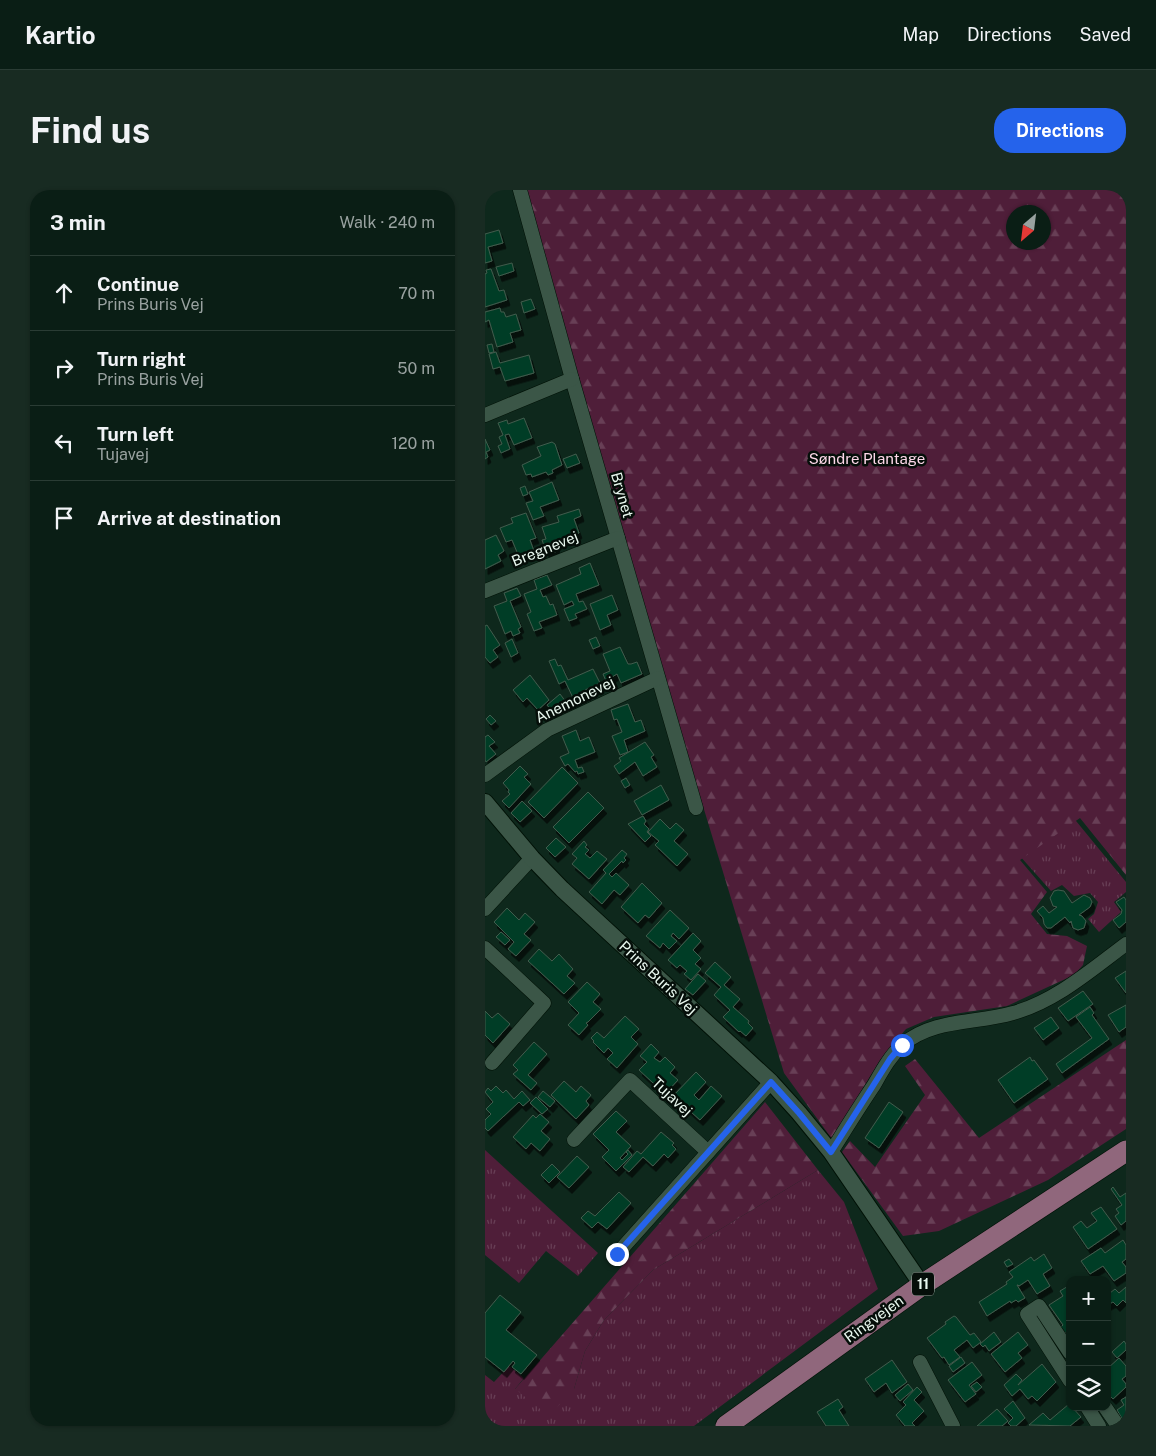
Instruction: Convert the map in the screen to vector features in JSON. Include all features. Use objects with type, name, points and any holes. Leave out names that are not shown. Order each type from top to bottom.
[{"type":"main road","name":"Ringvejen","points":[[726,1426],[922,1285],[1126,1150]]},
{"type":"street","name":"Brynet","points":[[520,190],[572,379],[696,808]]},
{"type":"street","points":[[485,415],[572,379]]},
{"type":"street","name":"Bregnevej","points":[[485,591],[618,538]]},
{"type":"street","name":"Anemonevej","points":[[485,775],[547,730],[658,678]]},
{"type":"street","name":"Prins Buris Vej","points":[[485,802],[532,858],[562,889],[771,1082],[831,1152],[922,1285]]},
{"type":"street","points":[[485,909],[532,858]]},
{"type":"street","points":[[831,1152],[890,1059],[902,1045],[923,1031],[943,1025],[1013,1013],[1035,1005],[1058,993],[1126,944]]},
{"type":"street","points":[[485,948],[544,1002],[492,1063]]},
{"type":"street","name":"Tujavej","points":[[573,1140],[630,1080],[708,1152]]},
{"type":"street","points":[[617,1254],[771,1082]]},
{"type":"street","points":[[1066,1347],[1039,1306],[1027,1314],[1066,1375]]},
{"type":"street","points":[[920,1362],[953,1426]]},
{"type":"street","points":[[1090,1411],[1099,1426]]},
{"type":"street","points":[[1108,1411],[1118,1426]]},
{"type":"green space","name":"Søndre Plantage","points":[[516,190],[1126,190],[1126,875],[1080,818],[1020,860],[1047,892],[1031,914],[1047,934],[1067,936],[1087,946],[1083,965],[1074,975],[1007,1006],[934,1017],[906,1029],[880,1060],[832,1139],[784,1073]]},
{"type":"green space","points":[[1054,794],[1126,882],[1126,892],[1114,902],[1121,912],[1099,932],[1088,919],[1094,914],[1098,902],[1090,893],[1074,896],[1062,885],[1051,891],[1019,855]]},
{"type":"green space","points":[[1126,1040],[1126,1129],[1048,1180],[939,1231],[903,1236],[842,1152],[850,1141],[875,1167],[925,1095],[905,1066],[915,1059],[979,1138]]},
{"type":"green space","points":[[765,1102],[818,1170],[653,1270],[604,1320],[585,1351],[574,1389],[549,1416],[515,1389]]},
{"type":"green space","points":[[485,1150],[598,1253],[578,1276],[546,1251],[519,1283],[485,1255]]},
{"type":"green space","points":[[818,1170],[844,1202],[878,1289],[694,1426],[485,1426],[485,1375],[494,1382],[509,1366],[524,1378],[515,1389],[574,1389],[585,1351],[604,1320],[653,1270]]},
{"type":"building","points":[[499,230],[503,243],[488,247],[492,261],[485,263],[485,234]]},
{"type":"building","points":[[512,263],[514,271],[499,276],[496,267]]},
{"type":"building","points":[[491,269],[499,291],[504,290],[507,300],[485,307],[485,274],[487,273],[486,270]]},
{"type":"building","points":[[531,299],[535,309],[524,313],[521,302]]},
{"type":"building","points":[[500,308],[506,317],[516,314],[521,330],[510,333],[513,342],[497,347],[489,320],[485,322],[485,312]]},
{"type":"building","points":[[492,344],[494,352],[489,353],[487,345]]},
{"type":"building","points":[[496,352],[500,363],[529,355],[534,373],[505,381],[500,367],[493,369],[489,354]]},
{"type":"building","points":[[524,418],[532,438],[514,445],[509,434],[505,435],[510,449],[501,453],[498,446],[502,444],[499,437],[503,435],[498,423],[507,420],[508,424]]},
{"type":"building","points":[[485,439],[490,450],[486,452],[488,457],[485,459]]},
{"type":"building","points":[[552,442],[555,444],[562,465],[552,470],[553,473],[548,475],[546,472],[532,477],[531,474],[526,475],[522,465],[541,456],[537,447]]},
{"type":"building","points":[[576,454],[580,463],[567,468],[563,459]]},
{"type":"building","points":[[552,482],[559,500],[540,507],[544,516],[533,520],[526,503],[533,501],[529,492]]},
{"type":"building","points":[[525,486],[528,494],[523,496],[520,488]]},
{"type":"building","points":[[579,509],[581,516],[574,519],[579,533],[555,542],[558,551],[547,554],[542,540],[546,539],[542,527],[559,522],[557,516]]},
{"type":"building","points":[[526,513],[536,538],[530,540],[534,551],[519,557],[512,540],[506,542],[500,528],[513,523],[511,518]]},
{"type":"building","points":[[496,535],[504,551],[498,555],[501,561],[485,569],[485,540]]},
{"type":"building","points":[[590,563],[599,585],[576,594],[579,602],[583,601],[587,609],[575,614],[577,618],[569,621],[564,609],[574,605],[572,601],[564,605],[556,585],[581,574],[579,568]]},
{"type":"building","points":[[547,575],[552,585],[540,590],[543,597],[546,596],[550,605],[553,604],[557,615],[539,622],[542,628],[534,631],[527,614],[531,612],[524,594],[537,589],[534,580]]},
{"type":"building","points":[[517,588],[521,596],[510,601],[521,627],[518,629],[520,633],[513,636],[511,631],[505,634],[494,606],[507,601],[504,593]]},
{"type":"building","points":[[612,595],[618,610],[607,615],[611,625],[600,630],[590,604]]},
{"type":"building","points":[[487,625],[500,645],[493,650],[498,657],[490,663],[485,657],[485,626]]},
{"type":"building","points":[[596,637],[600,646],[593,649],[589,640]]},
{"type":"building","points":[[512,639],[518,653],[511,657],[505,643]]},
{"type":"building","points":[[620,647],[628,664],[637,662],[642,674],[621,683],[617,674],[612,677],[615,685],[609,688],[603,674],[610,671],[603,654]]},
{"type":"building","points":[[555,659],[558,666],[561,665],[568,680],[593,669],[600,683],[585,690],[587,694],[574,700],[565,681],[559,684],[549,661]]},
{"type":"building","points":[[530,675],[549,700],[538,710],[527,698],[523,702],[513,690]]},
{"type":"building","points":[[560,694],[566,702],[553,712],[547,705]]},
{"type":"building","points":[[628,704],[635,722],[641,720],[645,731],[624,740],[628,752],[620,755],[612,736],[622,732],[617,719],[614,720],[611,710]]},
{"type":"building","points":[[490,715],[496,721],[491,725],[486,719]]},
{"type":"building","points":[[576,730],[580,741],[589,737],[595,752],[575,760],[578,768],[582,767],[584,772],[578,774],[568,764],[565,766],[560,757],[569,753],[562,736]]},
{"type":"building","points":[[488,735],[495,742],[489,746],[496,754],[486,762],[485,737]]},
{"type":"building","points":[[645,742],[654,755],[651,757],[657,767],[643,776],[635,762],[619,774],[614,766],[621,761],[619,758]]},
{"type":"building","points":[[520,766],[528,774],[524,777],[531,784],[509,808],[502,801],[510,794],[503,783]]},
{"type":"building","points":[[562,767],[578,783],[544,818],[528,802]]},
{"type":"building","points":[[626,778],[630,785],[625,788],[621,781]]},
{"type":"building","points":[[661,785],[669,800],[642,815],[634,801]]},
{"type":"building","points":[[588,792],[604,808],[569,843],[553,827]]},
{"type":"building","points":[[522,801],[532,811],[520,822],[511,813]]},
{"type":"building","points":[[643,816],[646,821],[644,824],[649,829],[647,832],[651,836],[645,842],[628,824]]},
{"type":"building","points":[[660,819],[670,829],[676,823],[684,830],[674,841],[688,854],[677,866],[655,845],[659,841],[648,832]]},
{"type":"building","points":[[556,838],[566,847],[555,857],[546,848]]},
{"type":"building","points":[[584,841],[587,845],[585,847],[589,850],[585,854],[590,858],[597,851],[607,859],[589,879],[572,864],[577,858],[572,854]]},
{"type":"building","points":[[622,850],[627,854],[624,858],[626,860],[623,863],[622,861],[609,874],[612,877],[616,873],[629,885],[620,895],[614,890],[602,904],[589,892],[606,873],[603,870]]},
{"type":"building","points":[[642,883],[662,903],[649,918],[645,915],[638,923],[621,907]]},
{"type":"building","points":[[1054,891],[1064,891],[1072,903],[1084,895],[1090,898],[1092,902],[1090,907],[1079,915],[1086,921],[1084,928],[1078,930],[1073,928],[1071,921],[1070,923],[1065,917],[1051,928],[1047,928],[1044,924],[1043,918],[1037,911],[1043,906],[1049,913],[1057,907],[1053,906],[1050,898]]},
{"type":"building","points":[[1124,897],[1126,900],[1126,922],[1119,928],[1113,920],[1121,914],[1122,910],[1116,902]]},
{"type":"building","points":[[507,908],[519,920],[525,913],[535,922],[524,934],[531,940],[516,956],[508,949],[514,942],[494,922]]},
{"type":"building","points":[[670,910],[689,928],[679,939],[673,933],[671,936],[677,941],[669,949],[663,943],[660,948],[646,936]]},
{"type":"building","points":[[501,932],[510,940],[505,945],[496,937]]},
{"type":"building","points":[[693,933],[701,941],[693,950],[701,958],[695,964],[701,969],[691,980],[684,974],[687,971],[680,965],[677,968],[668,960]]},
{"type":"building","points":[[539,949],[552,961],[559,954],[573,969],[567,976],[575,983],[564,994],[528,961]]},
{"type":"building","points":[[715,962],[731,977],[724,985],[740,999],[733,1007],[749,1021],[748,1023],[753,1028],[746,1036],[723,1017],[730,1010],[714,995],[721,987],[705,973]]},
{"type":"building","points":[[1126,971],[1126,993],[1115,978]]},
{"type":"building","points":[[698,974],[706,981],[693,995],[685,989]]},
{"type":"building","points":[[587,982],[600,994],[593,1002],[601,1009],[586,1023],[588,1025],[579,1035],[568,1025],[579,1013],[568,1002]]},
{"type":"building","points":[[1083,991],[1093,1004],[1068,1021],[1058,1008]]},
{"type":"building","points":[[1126,1005],[1126,1027],[1119,1032],[1108,1015]]},
{"type":"building","points":[[1090,1007],[1094,1013],[1092,1015],[1109,1039],[1062,1073],[1056,1064],[1092,1038],[1076,1017]]},
{"type":"building","points":[[485,1011],[492,1018],[498,1013],[510,1024],[493,1043],[485,1035]]},
{"type":"building","points":[[625,1016],[639,1029],[631,1037],[638,1044],[617,1068],[607,1059],[613,1053],[608,1048],[604,1053],[591,1038],[597,1032],[604,1038]]},
{"type":"building","points":[[1051,1017],[1059,1028],[1043,1040],[1034,1028]]},
{"type":"building","points":[[534,1042],[547,1054],[528,1075],[537,1083],[531,1090],[513,1074],[518,1070],[513,1065]]},
{"type":"building","points":[[651,1044],[659,1052],[654,1058],[660,1062],[665,1057],[675,1067],[670,1073],[678,1080],[665,1094],[639,1070],[647,1062],[640,1056]]},
{"type":"building","points":[[1030,1057],[1048,1079],[1014,1103],[998,1080]]},
{"type":"building","points":[[696,1072],[706,1082],[694,1095],[699,1100],[711,1086],[722,1096],[700,1120],[673,1096]]},
{"type":"building","points":[[564,1081],[576,1092],[581,1086],[591,1095],[586,1101],[589,1105],[576,1119],[551,1095]]},
{"type":"building","points":[[496,1086],[503,1093],[506,1090],[514,1099],[522,1091],[530,1100],[523,1106],[519,1102],[488,1131],[485,1128],[485,1120],[491,1114],[486,1109],[493,1102],[485,1092],[488,1088],[491,1091]]},
{"type":"building","points":[[543,1091],[555,1101],[550,1107],[538,1097]]},
{"type":"building","points":[[536,1097],[548,1109],[542,1114],[530,1103]]},
{"type":"building","points":[[889,1102],[903,1112],[879,1148],[865,1138]]},
{"type":"building","points":[[616,1111],[627,1121],[616,1132],[631,1146],[620,1158],[622,1160],[628,1154],[626,1152],[628,1150],[632,1155],[616,1171],[602,1157],[609,1150],[593,1134]]},
{"type":"building","points":[[540,1114],[549,1122],[541,1131],[550,1139],[540,1151],[531,1143],[526,1149],[513,1137],[533,1115],[536,1118]]},
{"type":"building","points":[[661,1132],[674,1143],[672,1145],[676,1149],[668,1158],[664,1154],[653,1166],[643,1157],[629,1172],[623,1167],[637,1151],[641,1154]]},
{"type":"building","points":[[577,1156],[589,1167],[569,1188],[557,1177]]},
{"type":"building","points":[[552,1164],[560,1172],[549,1183],[541,1175]]},
{"type":"building","points":[[1113,1187],[1120,1197],[1126,1193],[1126,1221],[1121,1225],[1115,1216],[1119,1213],[1116,1209],[1122,1205],[1111,1189]]},
{"type":"building","points":[[619,1192],[631,1203],[607,1229],[598,1222],[592,1228],[581,1218],[588,1211],[595,1216]]},
{"type":"building","points":[[1101,1207],[1117,1229],[1088,1249],[1073,1227],[1081,1221],[1087,1228],[1097,1221],[1091,1213]]},
{"type":"building","points":[[1123,1240],[1126,1245],[1126,1259],[1122,1262],[1126,1267],[1126,1273],[1114,1281],[1103,1266],[1090,1274],[1081,1261],[1101,1248],[1105,1253]]},
{"type":"building","points":[[1044,1254],[1052,1268],[1043,1274],[1050,1286],[1037,1294],[1028,1280],[1019,1286],[1017,1285],[1025,1298],[1018,1302],[1016,1300],[1011,1303],[1010,1301],[987,1316],[979,1302],[1007,1284],[1006,1282],[1013,1277],[1009,1272],[1031,1257],[1034,1261]]},
{"type":"building","points":[[1009,1259],[1013,1264],[1007,1267],[1004,1262]]},
{"type":"building","points":[[1066,1287],[1065,1333],[1061,1327],[1063,1325],[1049,1305],[1063,1296],[1060,1291]]},
{"type":"building","points":[[1126,1287],[1126,1303],[1123,1300],[1117,1306],[1113,1302],[1111,1303],[1111,1292],[1115,1289],[1119,1293]]},
{"type":"building","points":[[500,1295],[521,1312],[506,1330],[537,1355],[521,1374],[512,1367],[515,1363],[513,1361],[504,1372],[485,1357],[485,1313]]},
{"type":"building","points":[[954,1316],[970,1335],[974,1333],[981,1342],[973,1348],[967,1340],[954,1350],[960,1357],[949,1365],[927,1338]]},
{"type":"building","points":[[994,1332],[1001,1342],[989,1351],[985,1345],[983,1347],[980,1344]]},
{"type":"building","points":[[1018,1332],[1028,1345],[1018,1353],[1022,1358],[1005,1372],[991,1354]]},
{"type":"building","points":[[1124,1341],[1126,1350],[1117,1358],[1112,1352]]},
{"type":"building","points":[[961,1357],[965,1363],[953,1372],[949,1366]]},
{"type":"building","points":[[1119,1358],[1126,1366],[1126,1376],[1122,1379],[1126,1387],[1113,1399],[1111,1397],[1111,1365]]},
{"type":"building","points":[[892,1360],[907,1382],[892,1393],[886,1383],[874,1392],[865,1379]]},
{"type":"building","points":[[972,1362],[982,1375],[969,1385],[976,1394],[965,1402],[948,1380]]},
{"type":"building","points":[[1042,1364],[1056,1382],[1037,1401],[1032,1396],[1028,1399],[1020,1389],[1012,1396],[1004,1385],[1016,1374],[1022,1380],[1018,1385]]},
{"type":"building","points":[[977,1382],[982,1387],[976,1392],[971,1386]]},
{"type":"building","points":[[908,1384],[913,1390],[900,1401],[895,1395]]},
{"type":"building","points":[[917,1387],[922,1392],[914,1400],[924,1411],[912,1423],[915,1426],[905,1426],[896,1415],[906,1405],[903,1402]]},
{"type":"building","points":[[1126,1397],[1126,1425],[1117,1410],[1124,1405],[1121,1400]]},
{"type":"building","points":[[838,1399],[843,1407],[839,1410],[849,1426],[826,1426],[817,1412]]},
{"type":"building","points":[[1013,1401],[1025,1418],[1016,1426],[1011,1426],[1008,1423],[1013,1418],[1004,1409]]},
{"type":"building","points":[[1066,1407],[1066,1411],[1076,1411],[1081,1417],[1070,1426],[1029,1425],[1043,1413],[1050,1420]]},
{"type":"building","points":[[997,1409],[1008,1421],[1002,1426],[977,1426]]},
{"type":"route","points":[[617,1254],[771,1082],[831,1152],[890,1059],[902,1045]]}]
